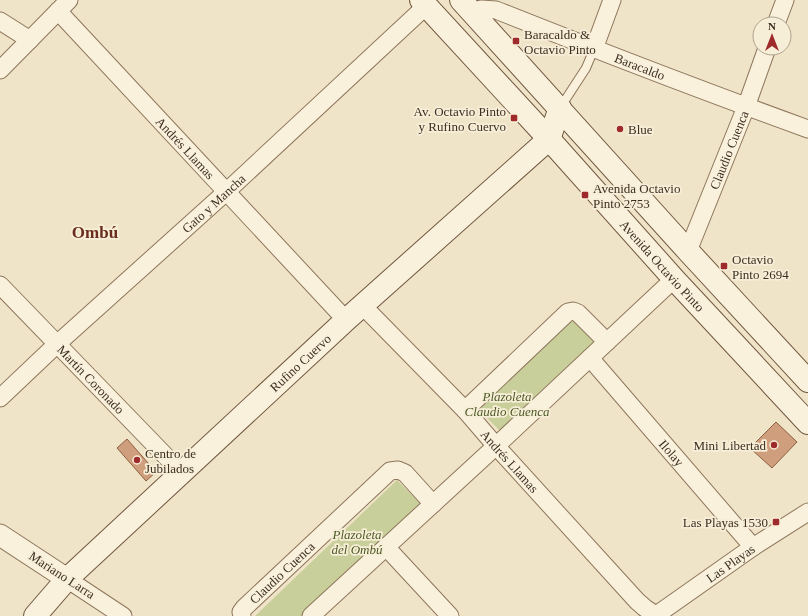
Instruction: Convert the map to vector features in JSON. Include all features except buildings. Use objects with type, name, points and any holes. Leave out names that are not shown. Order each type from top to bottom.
[{"type":"main road","name":"Avenida Octavio Pinto","points":[[423,3],[549,139],[674,279],[808,423]]},
{"type":"main road","points":[[467,6],[688,251],[808,381]]},
{"type":"main road","name":"Rufino Cuervo","points":[[35,616],[67,579],[362,305],[549,139],[560,108]]},
{"type":"street","points":[[594,49],[612,0]]},
{"type":"street","points":[[779,16],[785,0]]},
{"type":"street","name":"Gato y Mancha","points":[[0,398],[57,344],[226,192],[423,3]]},
{"type":"street","points":[[0,70],[64,6]]},
{"type":"street","name":"Andrés Llamas","points":[[64,6],[226,192],[346,320]]},
{"type":"street","name":"Baracaldo","points":[[467,6],[496,10],[746,107],[808,129]]},
{"type":"street","points":[[0,20],[30,40]]},
{"type":"street","name":"Claudio Cuenca","points":[[688,251],[746,107],[764,56]]},
{"type":"street","points":[[311,616],[496,446],[674,279]]},
{"type":"street","name":"Martín Coronado","points":[[0,285],[182,473]]},
{"type":"street","name":"Andrés Llamas","points":[[362,305],[465,410],[638,601],[656,616]]},
{"type":"street","points":[[465,410],[568,312],[573,311],[578,313],[607,342]]},
{"type":"street","name":"Ilolay","points":[[590,358],[753,548]]},
{"type":"street","name":"Claudio Cuenca","points":[[242,616],[241,612],[244,608],[390,471],[398,470],[405,473],[433,504]]},
{"type":"street","name":"Las Playas","points":[[656,616],[753,548],[808,512]]},
{"type":"street","name":"Mariano Larra","points":[[0,534],[123,616]]},
{"type":"street","points":[[386,547],[450,616]]},
{"type":"lane","points":[[560,108],[586,68],[594,49]]},
{"type":"green space","name":"Plazoleta Claudio Cuenca","points":[[571,319],[596,344],[502,433],[477,408]]},
{"type":"green space","name":"Plazoleta del Ombú","points":[[397,480],[421,504],[303,616],[255,616]]},
{"type":"place","name":"Baracaldo & Octavio Pinto","points":[[516,41]]},
{"type":"place","name":"Av. Octavio Pinto y Rufino Cuervo","points":[[514,118]]},
{"type":"place","name":"Blue","points":[[620,129]]},
{"type":"place","name":"Avenida Octavio Pinto 2753","points":[[585,195]]},
{"type":"place","name":"Octavio Pinto 2694","points":[[724,266]]},
{"type":"place","name":"Mini Libertad","points":[[774,445]]},
{"type":"place","name":"Centro de Jubilados","points":[[137,460]]},
{"type":"place","name":"Las Playas 1530","points":[[776,522]]},
{"type":"district","name":"Ombú","points":[[95,232]]}]
